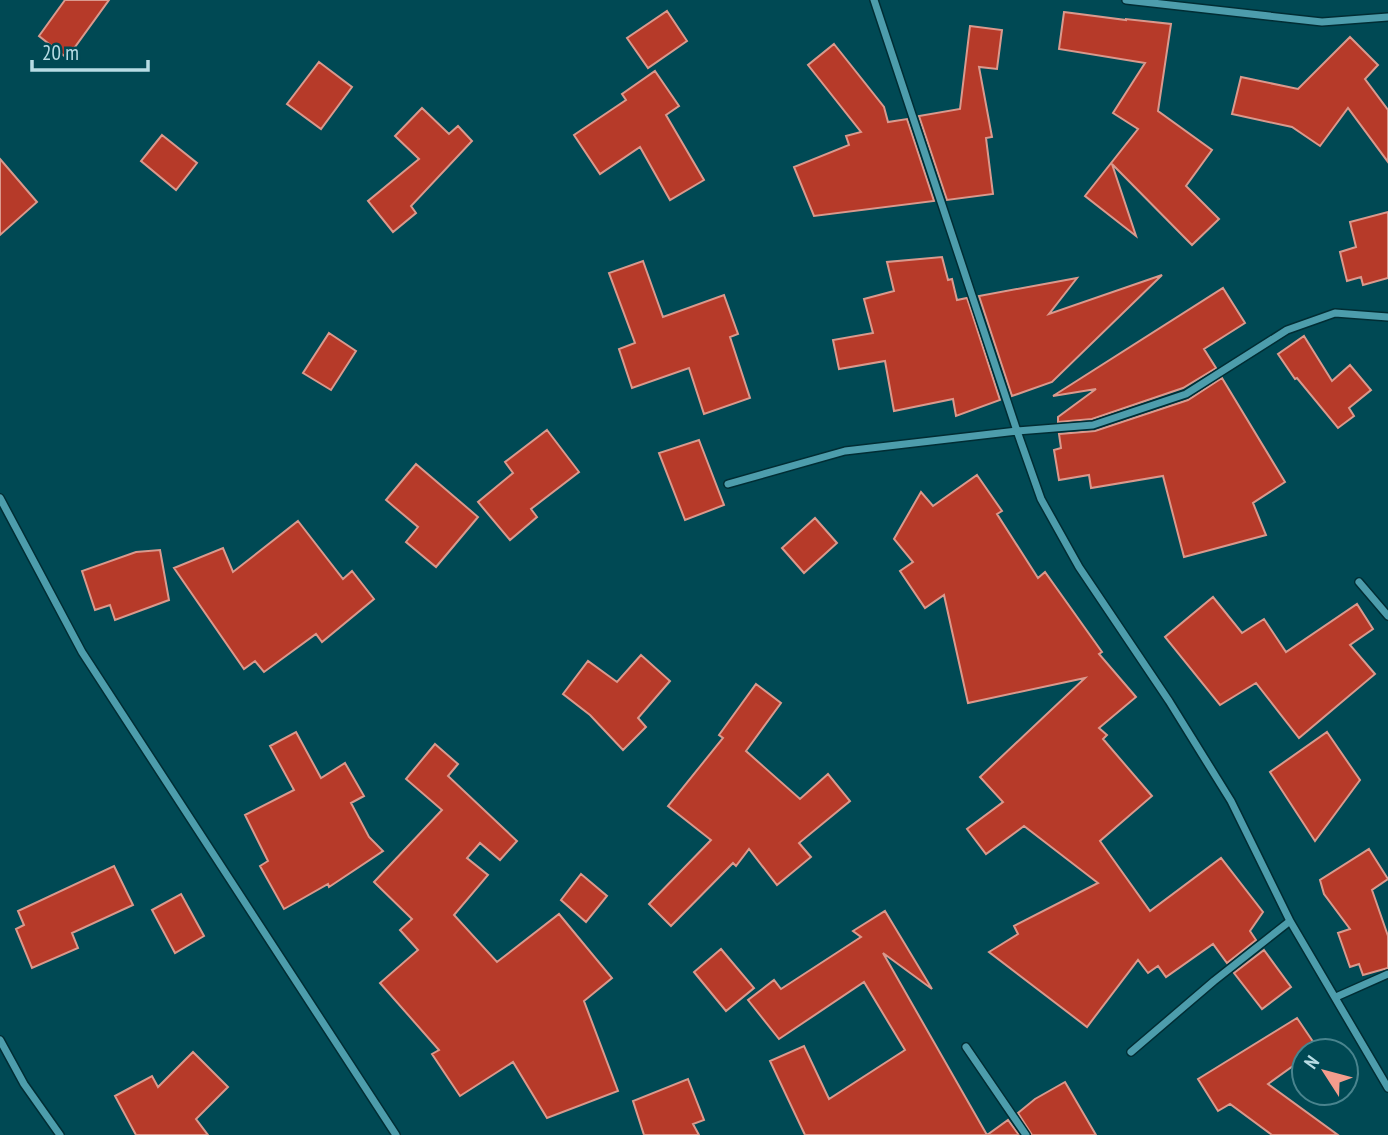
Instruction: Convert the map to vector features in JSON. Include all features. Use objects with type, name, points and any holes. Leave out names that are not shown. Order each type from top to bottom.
[{"type":"street","points":[[874,0],[1041,499],[1079,568],[1169,701],[1231,801],[1290,920],[1388,1088]]},
{"type":"street","points":[[1126,0],[1322,22],[1388,16]]},
{"type":"street","points":[[728,484],[845,451],[1093,425],[1186,394],[1287,330],[1335,313],[1388,317]]},
{"type":"street","points":[[0,498],[82,652],[396,1135]]},
{"type":"street","points":[[1359,582],[1388,616]]},
{"type":"street","points":[[1131,1052],[1290,920]]},
{"type":"street","points":[[1336,997],[1388,974]]},
{"type":"street","points":[[0,1040],[24,1084],[60,1135]]},
{"type":"street","points":[[965,1048],[1026,1135]]},
{"type":"building","points":[[65,0],[109,0],[67,58],[39,36]]},
{"type":"building","points":[[667,11],[687,41],[648,68],[627,38]]},
{"type":"building","points":[[1064,12],[1171,24],[1158,111],[1212,150],[1186,186],[1219,219],[1192,245],[1112,164],[1136,236],[1085,196],[1138,129],[1113,113],[1145,63],[1059,49]]},
{"type":"building","points":[[970,26],[1002,30],[997,69],[979,67],[992,137],[986,138],[993,194],[947,200],[919,116],[960,109]]},
{"type":"building","points":[[1350,37],[1378,65],[1365,79],[1388,110],[1388,162],[1348,108],[1320,146],[1292,127],[1232,114],[1241,77],[1298,89]]},
{"type":"building","points":[[834,44],[884,107],[888,122],[907,119],[934,201],[814,216],[794,167],[849,145],[846,136],[861,132],[808,65]]},
{"type":"building","points":[[319,62],[352,87],[321,129],[287,104]]},
{"type":"building","points":[[655,71],[679,106],[666,115],[704,180],[670,200],[640,147],[600,174],[574,135],[626,100],[622,94]]},
{"type":"building","points":[[422,108],[449,134],[458,126],[472,141],[411,206],[416,213],[393,232],[368,201],[419,159],[395,136]]},
{"type":"building","points":[[162,135],[197,163],[176,190],[141,161]]},
{"type":"building","points":[[0,159],[37,202],[0,235]]},
{"type":"building","points":[[1388,212],[1388,278],[1363,285],[1361,277],[1347,281],[1340,252],[1356,247],[1350,222]]},
{"type":"building","points":[[942,257],[948,280],[952,279],[957,300],[967,298],[1000,400],[956,416],[953,399],[894,411],[885,361],[839,369],[833,340],[873,333],[864,299],[894,291],[887,262]]},
{"type":"building","points":[[643,261],[663,317],[724,295],[738,334],[730,337],[750,398],[704,414],[689,368],[632,388],[619,349],[635,343],[609,273]]},
{"type":"building","points":[[1162,275],[1052,382],[1012,396],[979,296],[1077,278],[1049,314]]},
{"type":"building","points":[[1223,288],[1245,323],[1204,349],[1216,368],[1183,388],[1092,419],[1058,422],[1058,417],[1096,389],[1053,396]]},
{"type":"building","points":[[329,333],[356,351],[331,390],[303,373]]},
{"type":"building","points":[[1304,336],[1332,381],[1350,365],[1371,390],[1349,408],[1354,416],[1338,428],[1297,378],[1295,379],[1278,354]]},
{"type":"building","points":[[1222,378],[1285,482],[1253,503],[1266,535],[1184,557],[1163,476],[1091,488],[1089,475],[1059,480],[1054,450],[1061,448],[1059,434],[1095,431],[1188,400]]},
{"type":"building","points":[[547,430],[579,472],[531,509],[537,517],[510,540],[478,502],[513,473],[505,462]]},
{"type":"building","points":[[699,440],[724,505],[685,520],[659,453]]},
{"type":"building","points":[[416,464],[478,517],[436,567],[406,542],[418,527],[386,500]]},
{"type":"building","points":[[977,475],[1002,511],[997,514],[1038,578],[1045,572],[1102,652],[1099,654],[1136,697],[1099,728],[1107,735],[1103,739],[1152,796],[1100,841],[1150,911],[1221,858],[1263,912],[1250,931],[1256,940],[1227,963],[1213,944],[1166,977],[1158,966],[1148,973],[1138,960],[1087,1027],[989,952],[1018,934],[1014,926],[1098,883],[1024,826],[986,854],[967,829],[1003,802],[980,777],[1085,678],[968,703],[944,595],[925,608],[900,571],[913,562],[894,539],[921,492],[933,506]]},
{"type":"building","points":[[815,518],[837,543],[804,573],[782,548]]},
{"type":"building","points":[[298,521],[343,579],[352,571],[374,599],[322,642],[316,634],[264,672],[255,661],[244,669],[174,568],[223,548],[233,572]]},
{"type":"building","points":[[160,550],[169,600],[115,620],[110,605],[95,610],[82,571],[136,552]]},
{"type":"building","points":[[1213,597],[1242,633],[1264,619],[1286,652],[1357,604],[1373,629],[1350,645],[1375,674],[1299,738],[1256,683],[1220,705],[1165,637]]},
{"type":"building","points":[[641,655],[670,681],[638,718],[646,727],[623,750],[590,715],[563,694],[588,661],[617,682]]},
{"type":"building","points":[[756,684],[781,703],[746,751],[800,799],[828,774],[850,801],[799,843],[811,857],[777,885],[749,849],[736,866],[733,863],[671,926],[649,904],[711,840],[668,806],[723,738],[719,735]]},
{"type":"building","points":[[296,732],[321,778],[345,763],[364,796],[351,803],[369,837],[383,851],[329,887],[328,884],[284,909],[260,866],[268,861],[245,815],[294,790],[270,746]]},
{"type":"building","points":[[1327,732],[1360,780],[1315,841],[1270,772]]},
{"type":"building","points":[[435,744],[458,764],[448,776],[517,841],[500,860],[480,843],[467,858],[488,875],[454,915],[497,962],[559,914],[612,978],[584,1001],[618,1091],[547,1118],[513,1062],[460,1096],[432,1054],[439,1050],[380,983],[418,950],[400,930],[412,919],[374,882],[442,810],[406,779]]},
{"type":"building","points":[[1369,849],[1388,879],[1372,890],[1388,936],[1388,968],[1363,975],[1359,964],[1350,967],[1338,933],[1350,929],[1324,894],[1320,880]]},
{"type":"building","points":[[114,866],[133,905],[72,933],[78,948],[32,968],[16,929],[24,925],[18,911]]},
{"type":"building","points":[[581,874],[607,896],[586,922],[561,900]]},
{"type":"building","points":[[181,894],[204,936],[175,953],[152,910]]},
{"type":"building","points":[[885,911],[932,989],[883,953],[987,1135],[805,1135],[770,1061],[804,1046],[829,1099],[905,1050],[864,982],[779,1039],[748,1000],[774,980],[781,989],[861,937],[853,931]]},
{"type":"building","points":[[721,949],[754,988],[726,1011],[694,972]]},
{"type":"building","points":[[1264,950],[1291,987],[1262,1009],[1234,973]]},
{"type":"building","points":[[1297,1018],[1310,1037],[1290,1037],[1290,1068],[1268,1084],[1290,1100],[1290,1107],[1300,1107],[1338,1135],[1272,1135],[1230,1104],[1218,1111],[1198,1079]]},
{"type":"building","points":[[193,1052],[228,1087],[196,1119],[208,1135],[136,1135],[115,1096],[152,1076],[158,1087]]},
{"type":"building","points":[[688,1079],[704,1120],[693,1124],[699,1135],[644,1135],[633,1101]]},
{"type":"building","points":[[1065,1082],[1096,1135],[1032,1135],[1018,1113],[1035,1099]]},
{"type":"building","points":[[1008,1120],[1019,1135],[987,1135]]}]
